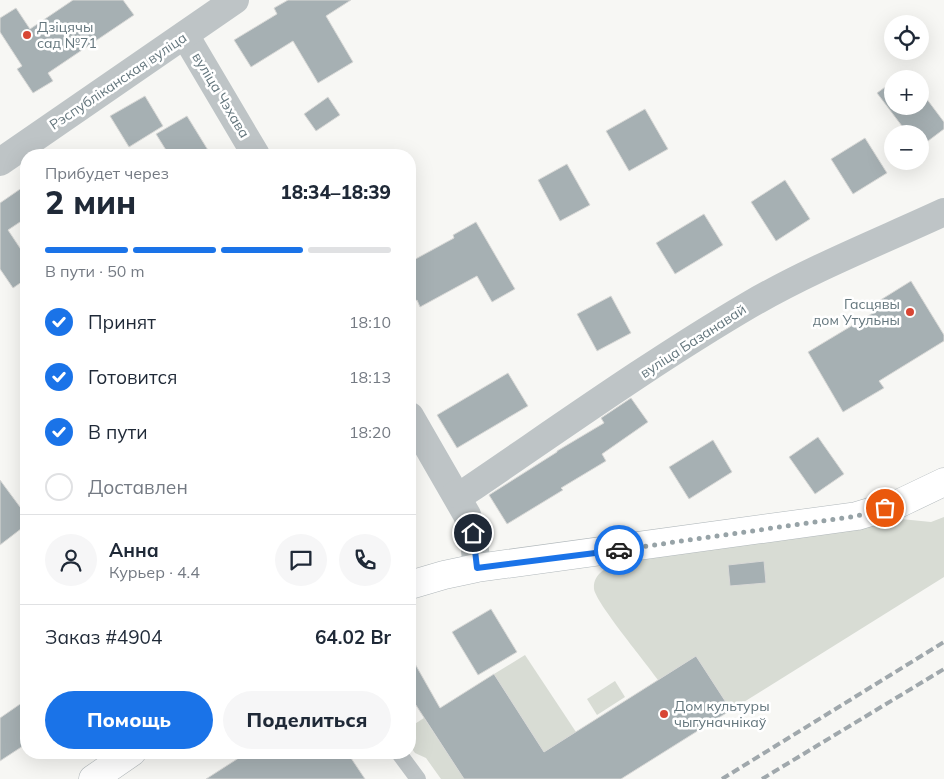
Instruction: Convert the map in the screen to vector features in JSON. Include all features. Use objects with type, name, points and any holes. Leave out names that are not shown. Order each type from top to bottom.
[{"type":"main road","points":[[416,583],[477,568],[857,516],[900,503],[944,482]]},
{"type":"main road","points":[[93,779],[122,759]]},
{"type":"street","name":"Рэспубліканская вуліца","points":[[0,162],[235,0]]},
{"type":"street","name":"вуліца Чэхава","points":[[185,35],[252,149]]},
{"type":"street","name":"вуліца Базанавай","points":[[456,494],[467,491],[681,347],[750,305],[815,269],[944,212]]},
{"type":"street","points":[[416,426],[467,516],[473,533],[477,568]]},
{"type":"lane","points":[[403,759],[418,779]]},
{"type":"shaded area","points":[[944,517],[944,577],[731,710],[696,656],[658,680],[612,620],[594,589],[597,576],[603,570],[615,564],[901,519],[931,522]]},
{"type":"shaded area","points":[[525,655],[576,732],[544,752],[494,674]]},
{"type":"shaded area","points":[[615,681],[625,697],[597,715],[587,699]]},
{"type":"shaded area","points":[[424,718],[464,779],[441,779],[426,758],[416,753],[416,723]]},
{"type":"building","points":[[73,0],[123,0],[134,15],[48,73],[53,81],[33,93],[17,69],[22,66],[0,32],[0,18],[16,8],[30,29]]},
{"type":"building","points":[[288,0],[351,0],[326,16],[353,62],[318,83],[293,41],[251,67],[234,40],[277,14],[274,8]]},
{"type":"building","points":[[884,88],[884,102],[877,93]]},
{"type":"building","points":[[145,96],[163,126],[129,147],[110,116]]},
{"type":"building","points":[[328,97],[340,115],[316,131],[304,114]]},
{"type":"building","points":[[929,102],[944,122],[944,129],[929,140],[929,125],[901,125],[894,115],[929,115]]},
{"type":"building","points":[[645,109],[668,149],[629,171],[606,131]]},
{"type":"building","points":[[187,116],[207,149],[165,149],[156,134]]},
{"type":"building","points":[[865,138],[887,173],[853,194],[831,159]]},
{"type":"building","points":[[567,164],[590,205],[560,221],[538,180]]},
{"type":"building","points":[[785,180],[810,219],[776,241],[751,202]]},
{"type":"building","points":[[20,189],[20,222],[8,230],[20,248],[20,283],[13,288],[0,269],[0,203]]},
{"type":"building","points":[[704,214],[723,245],[675,274],[656,243]]},
{"type":"building","points":[[476,222],[515,289],[492,302],[477,276],[420,307],[416,301],[416,259],[454,238],[453,235]]},
{"type":"building","points":[[911,281],[944,335],[944,341],[879,381],[884,388],[843,412],[808,352],[878,310],[874,304]]},
{"type":"building","points":[[611,296],[631,333],[597,351],[577,314]]},
{"type":"building","points":[[508,373],[528,406],[457,448],[437,415]]},
{"type":"building","points":[[631,398],[648,422],[602,454],[606,461],[507,524],[489,495],[604,423],[601,418]]},
{"type":"building","points":[[818,437],[844,474],[815,494],[789,457]]},
{"type":"building","points":[[713,440],[732,472],[689,499],[669,467]]},
{"type":"building","points":[[0,480],[20,507],[20,530],[0,545]]},
{"type":"building","points":[[764,561],[766,583],[730,586],[728,565]]},
{"type":"building","points":[[491,609],[517,652],[478,675],[452,632]]},
{"type":"building","name":"Дом культуры чыгуначнікаў","points":[[696,656],[731,710],[621,779],[464,779],[416,705],[416,666],[440,708],[494,674],[544,752]]},
{"type":"building","points":[[20,704],[20,748],[0,761],[0,718]]},
{"type":"building","points":[[237,759],[352,759],[365,779],[206,779]]},
{"type":"railway","points":[[722,779],[944,642]]},
{"type":"railway","points":[[762,779],[944,669]]},
{"type":"way so far","points":[[619,550],[857,516],[885,508]]},
{"type":"place","name":"Дзіцячы сад №71","points":[[27,35]]},
{"type":"place","name":"Гасцявы дом Утульны","points":[[910,312]]},
{"type":"place","name":"Дом культуры чыгуначнікаў","points":[[664,714]]},
{"type":"route","points":[[473,533],[477,568],[619,550]]}]
